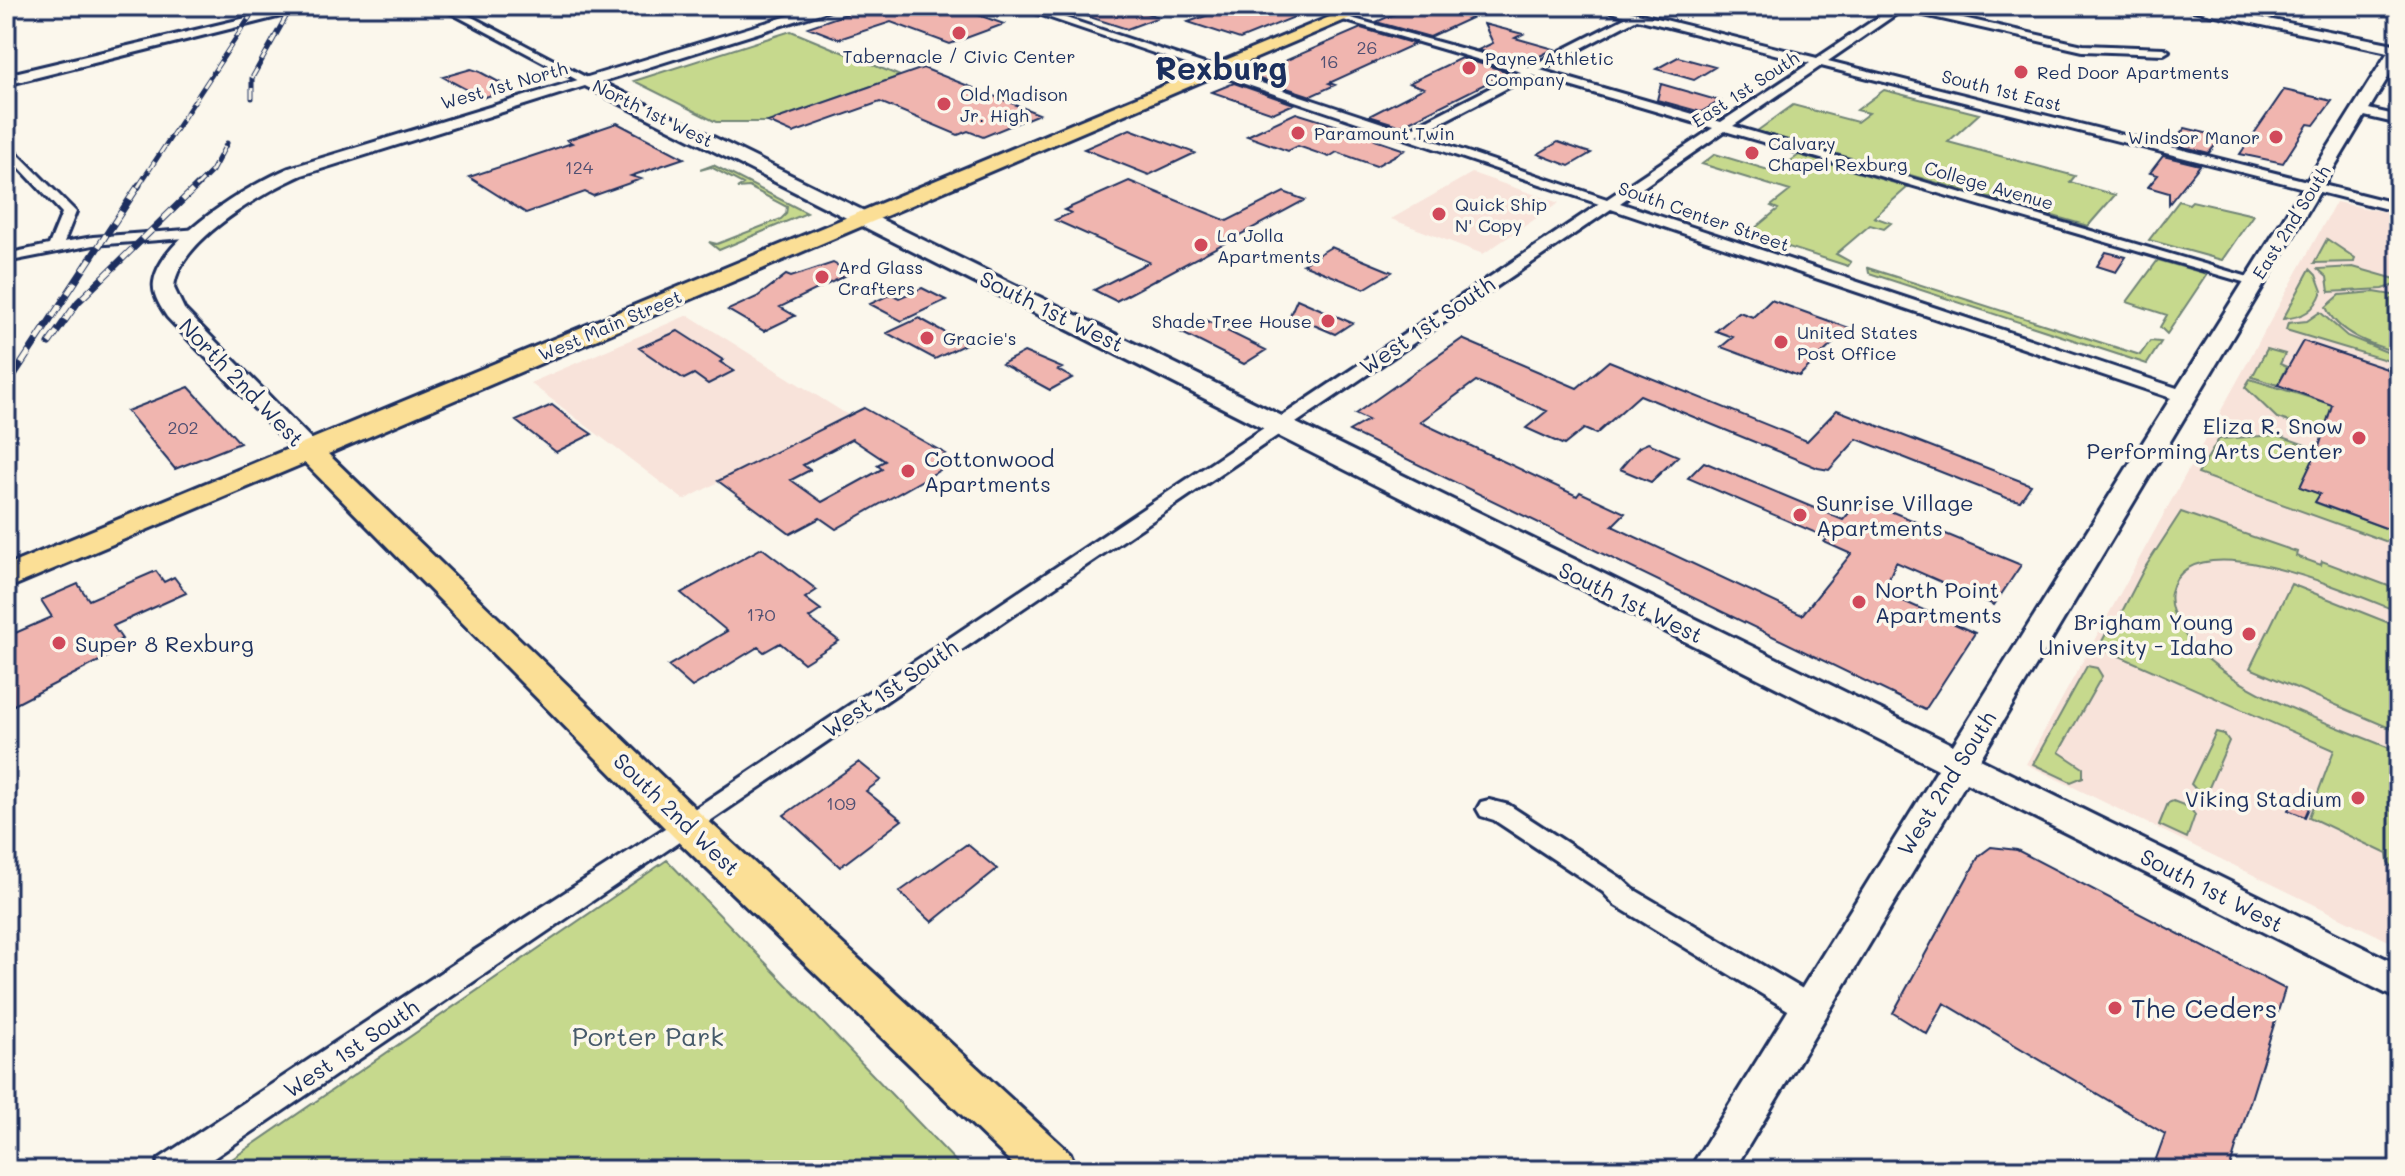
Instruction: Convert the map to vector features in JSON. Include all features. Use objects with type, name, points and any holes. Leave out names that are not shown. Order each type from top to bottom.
[{"type":"main road","name":"West Main Street","points":[[6,578],[1370,6]]},
{"type":"main road","name":"South 2nd West","points":[[309,451],[688,826],[1053,1170]]},
{"type":"street","points":[[6,80],[314,6]]},
{"type":"street","name":"North 1st West","points":[[443,6],[864,218]]},
{"type":"street","name":"West 1st North","points":[[175,312],[164,292],[163,282],[176,259],[230,205],[290,172],[836,6]]},
{"type":"street","name":"South Center Street","points":[[1020,6],[2183,396]]},
{"type":"street","name":"South 1st East","points":[[1597,6],[2399,208]]},
{"type":"street","points":[[1902,6],[2083,48],[2164,51]]},
{"type":"street","name":"East 1st South","points":[[1608,202],[1902,6]]},
{"type":"street","points":[[2181,6],[2398,49]]},
{"type":"street","points":[[1406,136],[1636,16]]},
{"type":"street","name":"College Avenue","points":[[1344,17],[2255,281]]},
{"type":"street","name":"East 2nd South","points":[[2183,396],[2398,49]]},
{"type":"street","points":[[2360,111],[2399,120]]},
{"type":"street","points":[[6,146],[69,212],[68,221],[55,247]]},
{"type":"street","name":"West 1st South","points":[[170,1170],[461,973],[688,826],[1608,202]]},
{"type":"street","name":"South 1st West","points":[[864,218],[2399,983]]},
{"type":"street","points":[[6,258],[55,247],[199,233]]},
{"type":"street","name":"North 2nd West","points":[[175,312],[309,451]]},
{"type":"street","name":"West 2nd South","points":[[1710,1170],[2183,396]]},
{"type":"street","points":[[1489,809],[1513,820],[1552,849],[1612,885],[1624,897],[1808,1007]]},
{"type":"shaded area","points":[[1472,173],[1559,203],[1483,254],[1391,219]]},
{"type":"shaded area","name":"Brigham Young University - Idaho","points":[[2336,202],[2399,215],[2399,946],[2026,764]]},
{"type":"shaded area","points":[[688,315],[848,415],[684,500],[530,383]]},
{"type":"green space","points":[[791,31],[900,76],[768,122],[716,122],[634,81]]},
{"type":"green space","points":[[1884,90],[1979,114],[1948,142],[2075,176],[2070,182],[2115,195],[2088,226],[1757,131],[1793,105],[1857,122],[1869,113],[1857,110]]},
{"type":"green space","points":[[1715,154],[1775,172],[1799,155],[1908,187],[1874,217],[1891,223],[1884,229],[1870,225],[1836,254],[1851,262],[1848,266],[1748,234],[1778,209],[1771,206],[1790,191],[1702,164]]},
{"type":"green space","points":[[713,165],[807,213],[719,250],[709,242],[717,244],[781,219],[787,207],[749,187],[737,188],[743,184],[711,167],[700,170]]},
{"type":"green space","points":[[2179,201],[2189,204],[2192,201],[2253,215],[2222,260],[2149,240]]},
{"type":"green space","points":[[2327,239],[2355,258],[2354,262],[2314,263]]},
{"type":"green space","points":[[2158,260],[2207,274],[2167,334],[2160,327],[2167,315],[2127,302]]},
{"type":"green space","points":[[2353,267],[2399,280],[2399,284],[2383,289],[2329,292],[2327,277],[2318,269]]},
{"type":"green space","points":[[1868,268],[2140,355],[2150,341],[2161,342],[2147,364],[1869,273]]},
{"type":"green space","points":[[2310,269],[2322,291],[2316,304],[2297,317],[2283,319]]},
{"type":"green space","points":[[2374,292],[2399,296],[2399,353],[2347,331],[2326,307],[2340,295]]},
{"type":"green space","points":[[2320,312],[2347,336],[2399,357],[2399,364],[2286,330],[2288,323],[2307,321]]},
{"type":"green space","points":[[2267,349],[2285,354],[2280,364],[2287,367],[2278,385],[2252,377]]},
{"type":"green space","points":[[2250,379],[2340,407],[2324,433],[2277,418],[2245,387]]},
{"type":"green space","points":[[2277,435],[2317,449],[2320,454],[2301,487],[2320,494],[2316,503],[2399,533],[2399,546],[2198,474],[2219,439]]},
{"type":"green space","points":[[2181,512],[2297,552],[2296,556],[2321,565],[2322,561],[2399,590],[2399,612],[2276,568],[2240,562],[2208,562],[2184,571],[2170,599],[2174,616],[2183,632],[2219,668],[2267,697],[2399,752],[2399,875],[2388,862],[2387,854],[2309,817],[2334,750],[2099,647],[2109,628],[2113,629],[2144,569]]},
{"type":"green space","points":[[2291,584],[2399,627],[2399,732],[2250,668]]},
{"type":"green space","points":[[2087,666],[2097,668],[2102,676],[2059,752],[2083,768],[2083,777],[2071,782],[2033,764]]},
{"type":"green space","points":[[2216,732],[2224,734],[2229,741],[2207,792],[2199,793],[2191,784]]},
{"type":"green space","points":[[2173,801],[2189,807],[2195,815],[2187,838],[2159,825],[2168,803]]},
{"type":"green space","name":"Porter Park","points":[[667,860],[964,1170],[216,1170]]},
{"type":"building","points":[[853,6],[953,6],[1004,24],[950,44],[891,22],[839,39],[808,27],[858,10]]},
{"type":"building","points":[[1068,6],[1124,6],[1159,17],[1127,29],[1068,10]]},
{"type":"building","points":[[1235,6],[1319,7],[1240,39],[1188,22]]},
{"type":"building","points":[[1413,6],[1455,6],[1482,13],[1430,37],[1376,22]]},
{"type":"building","points":[[1484,24],[1523,34],[1515,38],[1554,49],[1526,63],[1478,50],[1493,43]]},
{"type":"building","points":[[1361,28],[1415,44],[1329,83],[1335,85],[1311,96],[1250,76]]},
{"type":"building","points":[[1678,57],[1715,67],[1694,80],[1656,69]]},
{"type":"building","points":[[1461,58],[1509,72],[1401,126],[1369,116],[1424,88],[1409,83]]},
{"type":"building","name":"Old Madison Jr. High","points":[[923,68],[1039,114],[983,137],[968,131],[958,135],[880,102],[793,133],[768,122]]},
{"type":"building","points":[[471,69],[512,89],[482,98],[443,77]]},
{"type":"building","points":[[1234,83],[1294,104],[1273,113],[1212,92]]},
{"type":"building","points":[[1661,84],[1720,101],[1701,112],[1657,100]]},
{"type":"building","points":[[2284,90],[2332,101],[2314,125],[2308,124],[2283,163],[2240,154]]},
{"type":"building","name":"Paramount Twin","points":[[1296,113],[1344,128],[1353,124],[1385,135],[1375,140],[1405,150],[1376,166],[1337,152],[1329,157],[1298,146],[1288,151],[1247,136]]},
{"type":"building","points":[[617,123],[684,158],[631,176],[641,179],[593,196],[585,192],[526,213],[469,177],[572,143],[567,140]]},
{"type":"building","points":[[2185,128],[2222,137],[2209,153],[2172,144]]},
{"type":"building","points":[[1130,129],[1195,153],[1149,175],[1084,149]]},
{"type":"building","points":[[1558,142],[1591,153],[1569,166],[1538,154]]},
{"type":"building","points":[[2163,156],[2200,165],[2169,204],[2169,193],[2148,187],[2158,175],[2150,173]]},
{"type":"building","points":[[1129,181],[1227,221],[1284,192],[1305,200],[1116,301],[1094,290],[1149,262],[1055,220],[1071,213],[1064,210]]},
{"type":"building","points":[[1331,247],[1392,272],[1364,289],[1303,264]]},
{"type":"building","points":[[2106,252],[2126,257],[2116,272],[2097,266]]},
{"type":"building","points":[[833,263],[851,273],[780,307],[795,316],[764,331],[728,310],[757,297],[786,275],[791,277]]},
{"type":"building","points":[[922,288],[946,300],[902,321],[870,304],[891,294],[899,298]]},
{"type":"building","name":"Shade Tree House","points":[[1297,299],[1352,323],[1335,334],[1290,315]]},
{"type":"building","name":"United States Post Office","points":[[1771,300],[1849,328],[1799,376],[1721,347],[1733,337],[1716,331],[1739,312],[1753,317]]},
{"type":"building","name":"La Jolla Apartments","points":[[1199,317],[1266,350],[1244,364],[1176,330]]},
{"type":"building","name":"Gracie's","points":[[919,318],[966,344],[935,359],[887,333]]},
{"type":"building","points":[[678,331],[723,360],[720,362],[734,371],[708,384],[694,374],[684,379],[639,348]]},
{"type":"building","points":[[1462,339],[1577,388],[1609,361],[1807,441],[1837,410],[2031,485],[2020,501],[2007,498],[1857,439],[1829,470],[1818,468],[1640,395],[1596,434],[1584,429],[1564,445],[1526,428],[1547,411],[1476,381],[1420,422],[1577,496],[1580,492],[1625,513],[1612,526],[1802,615],[1851,554],[1824,542],[1828,538],[1688,478],[1704,462],[1843,520],[1861,499],[2021,565],[1994,605],[1896,562],[1883,592],[1975,633],[1925,710],[1349,431],[1368,420],[1355,414]]},
{"type":"building","name":"Eliza R. Snow Performing Arts Center","points":[[2303,341],[2399,373],[2399,533],[2315,502],[2320,494],[2300,487],[2319,447],[2332,405],[2278,385]]},
{"type":"building","name":"Gracie's","points":[[1024,352],[1062,368],[1058,370],[1072,378],[1050,390],[1002,364]]},
{"type":"building","points":[[189,387],[240,443],[175,469],[127,411]]},
{"type":"building","points":[[552,405],[592,434],[556,452],[516,421]]},
{"type":"building","name":"Cottonwood Apartments","points":[[864,408],[946,454],[939,458],[949,465],[836,529],[820,518],[790,534],[718,481]],"holes":[[[852,439],[885,461],[877,465],[882,469],[822,502],[791,480],[810,470],[803,465]]]},
{"type":"building","points":[[1648,443],[1678,456],[1651,482],[1620,469],[1639,447]]},
{"type":"building","points":[[762,548],[817,590],[805,598],[821,610],[809,618],[839,641],[804,663],[780,643],[764,652],[758,647],[692,687],[668,666],[727,631],[681,593]]},
{"type":"building","name":"Super 8 Rexburg","points":[[156,571],[164,582],[174,577],[186,593],[113,626],[122,639],[101,648],[107,657],[6,709],[6,637],[52,617],[41,600],[78,584],[89,600]]},
{"type":"building","points":[[859,762],[881,780],[866,791],[902,820],[840,867],[784,815]]},
{"type":"building","points":[[2295,793],[2312,801],[2305,817],[2288,810]]},
{"type":"building","points":[[967,844],[997,869],[932,922],[899,892]]},
{"type":"building","name":"The Ceders","points":[[1991,847],[2017,850],[2285,989],[2229,1170],[2152,1170],[2165,1134],[1944,1003],[1927,1034],[1893,1013],[1979,856]]},
{"type":"railway","points":[[138,187],[257,6]]},
{"type":"railway","points":[[252,98],[252,78],[292,6]]},
{"type":"railway","points":[[198,185],[212,171],[227,143]]},
{"type":"railway","points":[[6,387],[139,185]]},
{"type":"railway","points":[[49,343],[78,302],[198,185]]},
{"type":"place","name":"Tabernacle / Civic Center","points":[[959,33]]},
{"type":"place","name":"Payne Athletic Company","points":[[1469,68]]},
{"type":"place","name":"Red Door Apartments","points":[[2021,72]]},
{"type":"place","name":"Old Madison Jr. High","points":[[944,104]]},
{"type":"place","name":"Paramount Twin","points":[[1298,133]]},
{"type":"place","name":"Windsor Manor","points":[[2276,137]]},
{"type":"place","name":"Calvary Chapel Rexburg","points":[[1752,153]]},
{"type":"place","name":"Quick Ship N' Copy","points":[[1439,214]]},
{"type":"place","name":"La Jolla Apartments","points":[[1201,245]]},
{"type":"place","name":"Ard Glass Crafters","points":[[822,277]]},
{"type":"place","name":"Shade Tree House","points":[[1328,321]]},
{"type":"place","name":"Gracie's","points":[[927,338]]},
{"type":"place","name":"United States Post Office","points":[[1781,342]]},
{"type":"place","name":"Eliza R. Snow Performing Arts Center","points":[[2359,438]]},
{"type":"place","name":"Cottonwood Apartments","points":[[908,471]]},
{"type":"place","name":"Sunrise Village Apartments","points":[[1800,515]]},
{"type":"place","name":"North Point Apartments","points":[[1859,602]]},
{"type":"place","name":"Brigham Young University - Idaho","points":[[2249,634]]},
{"type":"place","name":"Super 8 Rexburg","points":[[59,643]]},
{"type":"place","name":"Viking Stadium","points":[[2358,798]]},
{"type":"place","name":"The Ceders","points":[[2115,1008]]},
{"type":"district","name":"Rexburg","points":[[1221,67]]}]
